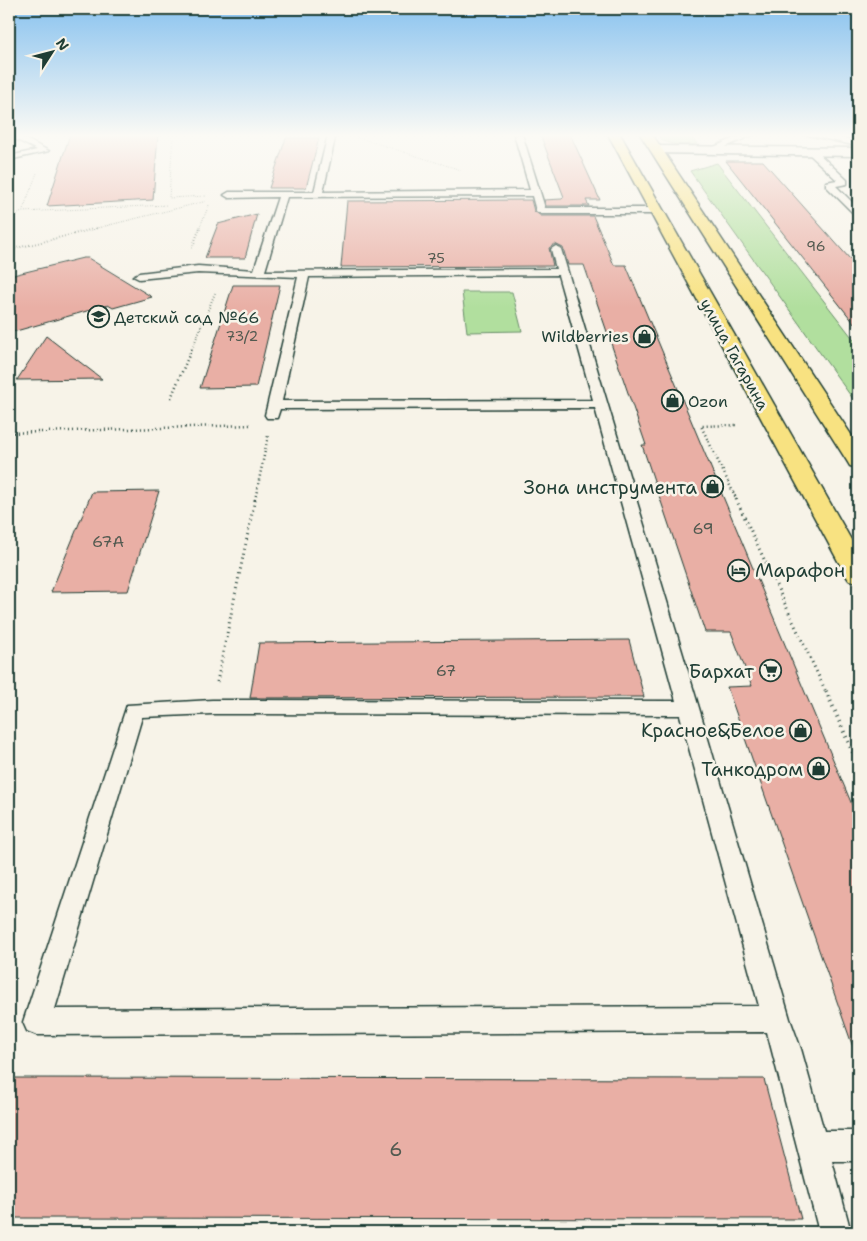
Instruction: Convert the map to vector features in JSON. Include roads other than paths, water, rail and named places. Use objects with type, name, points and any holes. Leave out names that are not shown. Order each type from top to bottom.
[{"type":"main road","name":"улица Гагарина","points":[[644,192],[857,570]]},
{"type":"main road","points":[[684,192],[858,461]]},
{"type":"lane","points":[[837,192],[858,213]]},
{"type":"lane","points":[[230,196],[536,193],[541,211],[654,211]]},
{"type":"lane","points":[[258,274],[283,195]]},
{"type":"lane","points":[[556,249],[689,708],[776,1019],[787,1049],[835,1232]]},
{"type":"lane","points":[[139,276],[166,270],[225,269],[258,274],[563,272]]},
{"type":"lane","points":[[304,274],[272,416],[602,404]]},
{"type":"lane","points":[[689,708],[212,707],[134,710],[37,1022],[776,1019]]},
{"type":"lane","points":[[811,1146],[858,1146]]},
{"type":"place","name":"Детский сад №66","points":[[98,317]]},
{"type":"place","name":"Wildberries","points":[[645,336]]},
{"type":"place","name":"Ozon","points":[[672,401]]},
{"type":"place","name":"Зона инструмента","points":[[713,487]]},
{"type":"place","name":"Марафон","points":[[739,570]]},
{"type":"place","name":"Бархат","points":[[770,671]]},
{"type":"place","name":"Красное&Белое","points":[[801,730]]},
{"type":"place","name":"Танкодром","points":[[819,769]]}]
